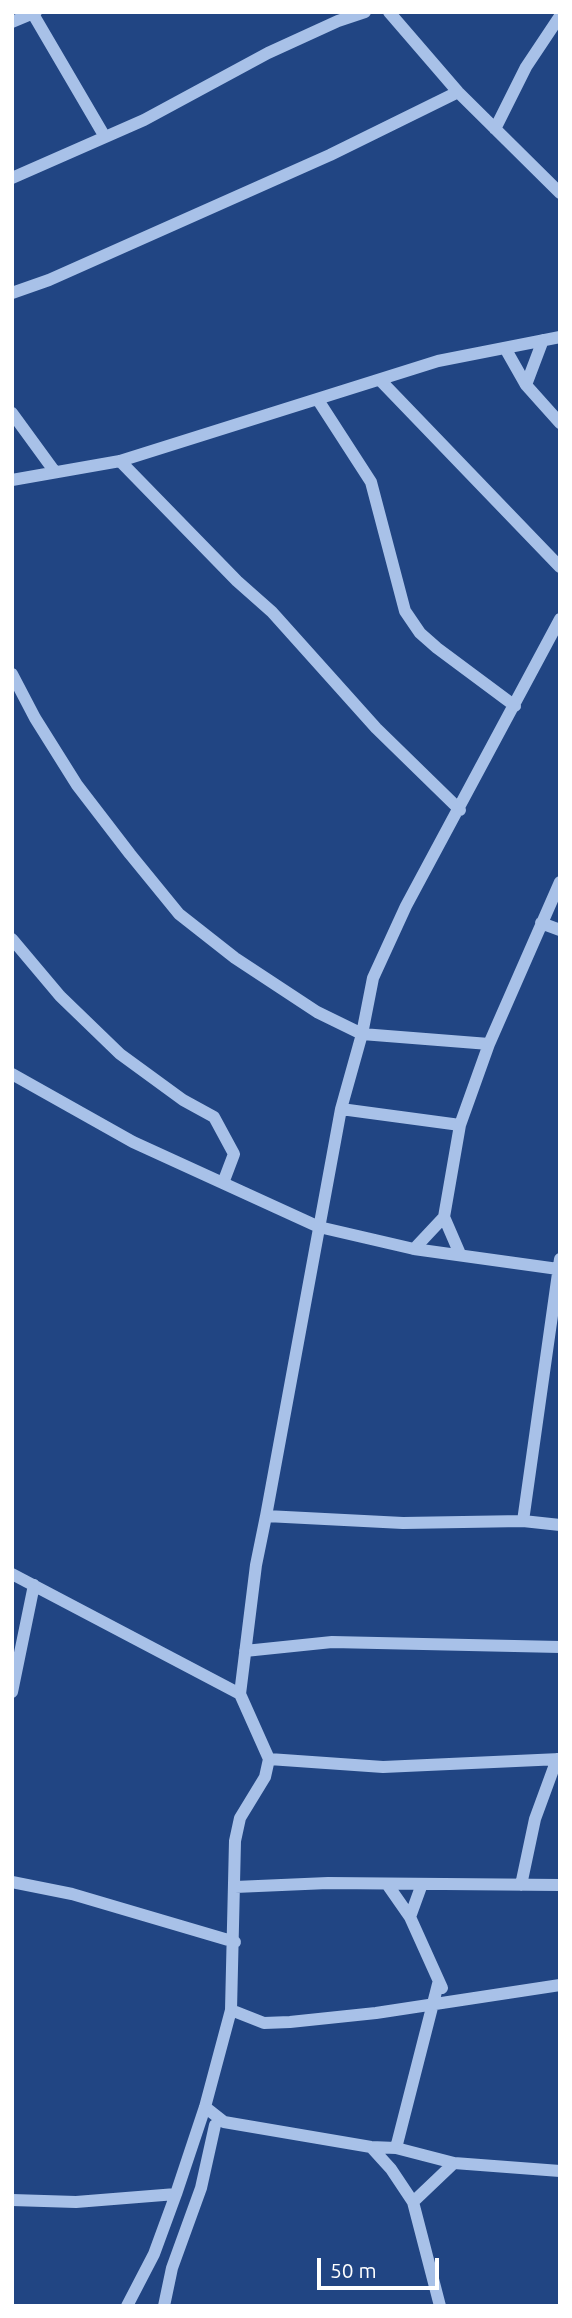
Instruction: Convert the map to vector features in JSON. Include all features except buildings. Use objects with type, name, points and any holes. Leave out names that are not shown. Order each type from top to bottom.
[{"type":"street","points":[[12,178],[144,120],[268,53],[338,21],[365,12]]},
{"type":"street","points":[[12,22],[35,13],[105,137]]},
{"type":"street","points":[[391,13],[458,92],[560,193]]},
{"type":"street","points":[[495,129],[526,66],[560,16]]},
{"type":"street","points":[[12,293],[49,280],[317,161],[458,92]]},
{"type":"street","points":[[12,480],[120,461],[438,361],[560,337]]},
{"type":"street","points":[[526,385],[542,340]]},
{"type":"street","points":[[505,348],[526,385],[560,423]]},
{"type":"street","points":[[380,380],[560,567]]},
{"type":"street","points":[[318,400],[370,482],[405,611],[420,633],[437,649],[515,706]]},
{"type":"street","points":[[12,413],[55,472]]},
{"type":"street","points":[[120,461],[237,582],[272,612],[376,728],[460,810]]},
{"type":"street","points":[[127,2306],[154,2254],[176,2194],[205,2107],[231,2010],[235,1942],[235,1841],[240,1818],[265,1777],[269,1759],[240,1694],[245,1651],[266,1516],[341,1109],[362,1034],[373,978],[406,906],[460,810],[560,618]]},
{"type":"street","points":[[12,674],[35,718],[77,785],[179,914],[235,958],[317,1012],[362,1034],[489,1044]]},
{"type":"street","points":[[460,1254],[444,1217],[460,1125],[489,1044],[560,881]]},
{"type":"street","points":[[541,923],[560,930]]},
{"type":"street","points":[[12,939],[60,996],[120,1054],[183,1100],[215,1117],[234,1154],[223,1183]]},
{"type":"street","points":[[12,1074],[133,1142],[319,1227],[414,1249],[559,1264],[523,1521]]},
{"type":"street","points":[[341,1109],[460,1125]]},
{"type":"street","points":[[414,1249],[444,1217]]},
{"type":"street","points":[[266,1516],[403,1523],[523,1521],[560,1525]]},
{"type":"street","points":[[12,1574],[240,1694]]},
{"type":"street","points":[[12,1692],[34,1585]]},
{"type":"street","points":[[245,1651],[332,1642],[560,1647]]},
{"type":"street","points":[[269,1759],[383,1766],[558,1759],[535,1819],[522,1885]]},
{"type":"street","points":[[12,1882],[72,1894],[235,1942]]},
{"type":"street","points":[[387,1884],[410,1917],[438,1984],[456,2000]]},
{"type":"street","points":[[410,1917],[422,1884]]},
{"type":"street","points":[[235,1887],[560,1885]]},
{"type":"street","points":[[396,2147],[438,1984]]},
{"type":"street","points":[[231,2010],[264,2023],[290,2022],[376,2014],[433,2003],[560,1986]]},
{"type":"street","points":[[205,2107],[219,2124]]},
{"type":"street","points":[[164,2306],[172,2268],[201,2188],[219,2124]]},
{"type":"street","points":[[194,2135],[219,2124],[372,2147],[396,2147],[454,2163],[560,2171]]},
{"type":"street","points":[[372,2147],[391,2168],[413,2202],[440,2306]]},
{"type":"street","points":[[413,2202],[454,2163]]},
{"type":"street","points":[[12,2200],[76,2202],[176,2194]]}]
